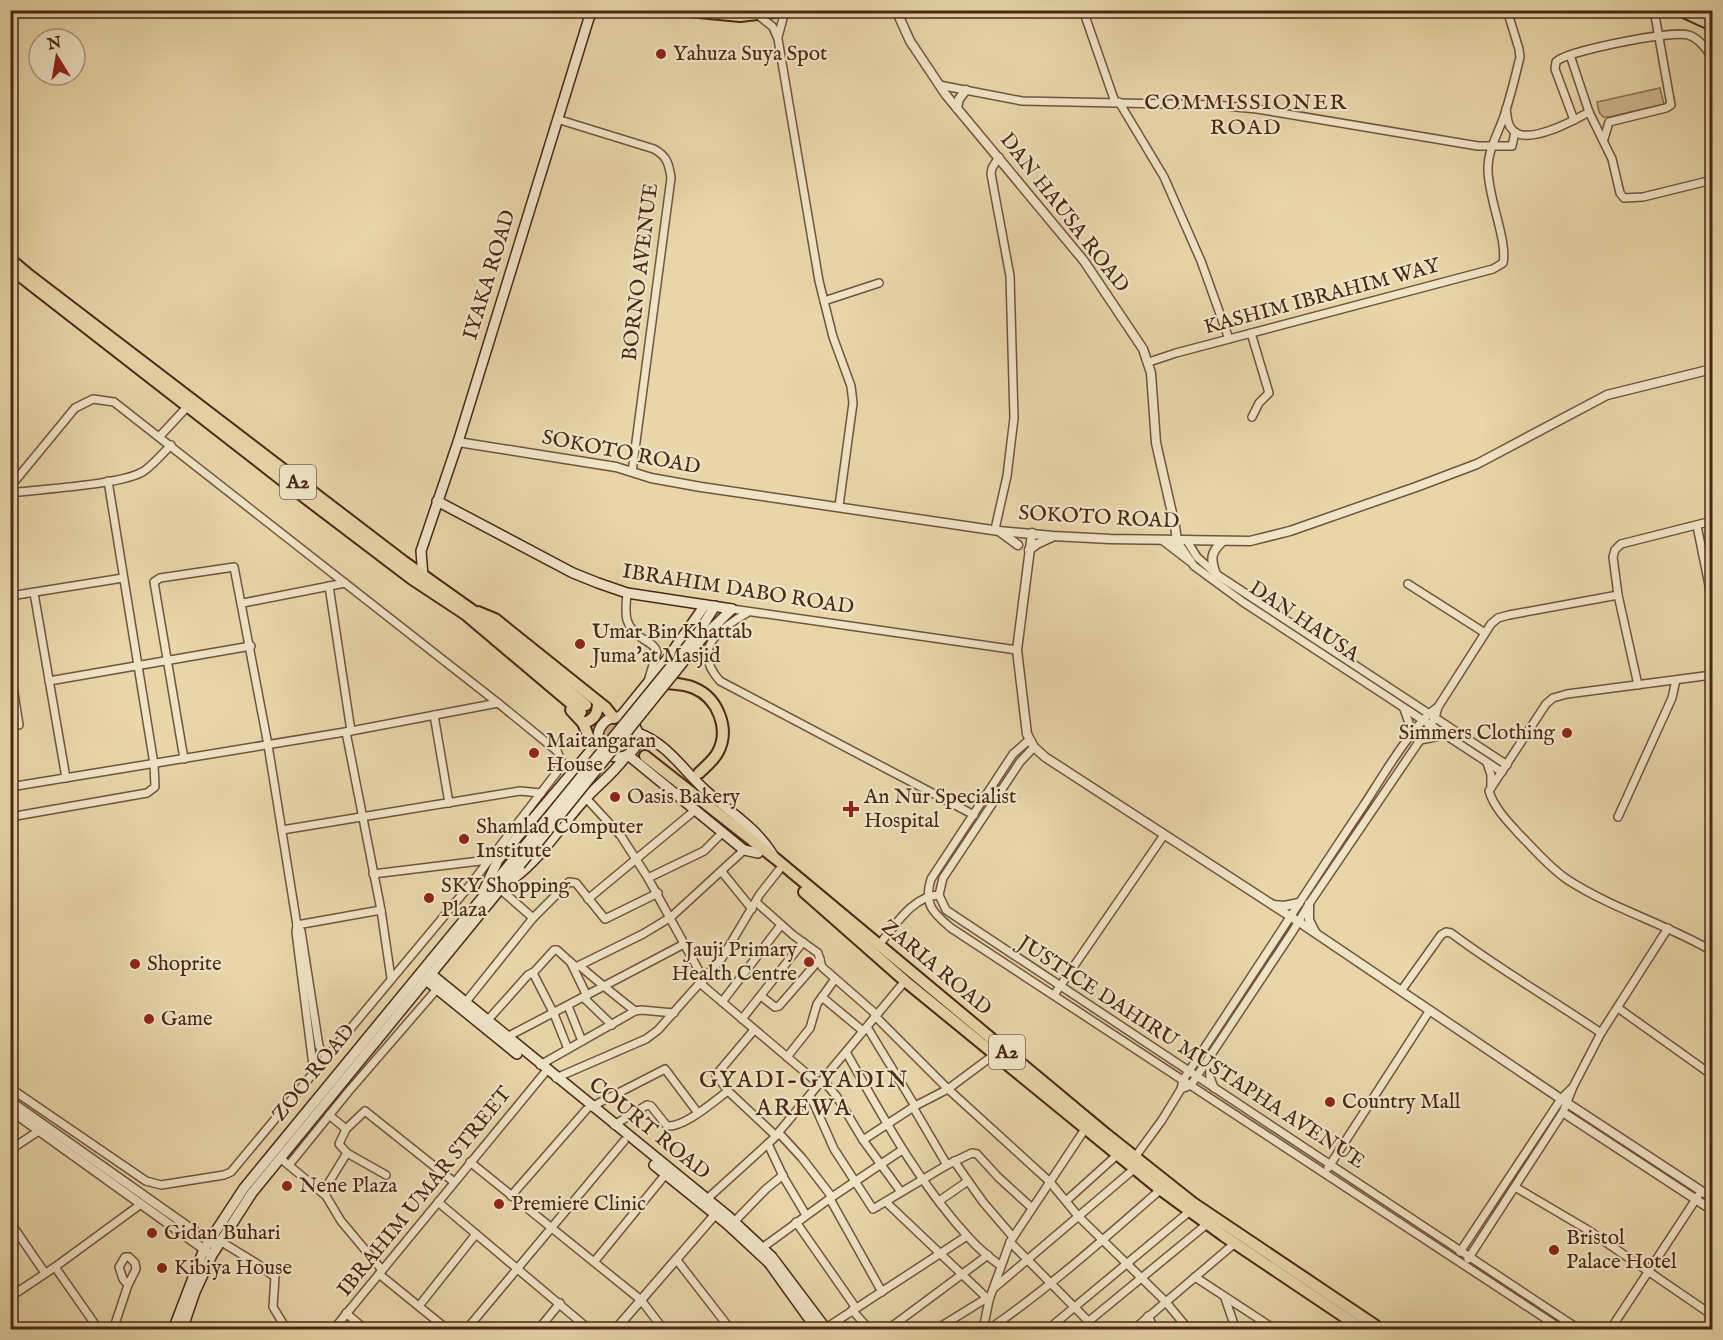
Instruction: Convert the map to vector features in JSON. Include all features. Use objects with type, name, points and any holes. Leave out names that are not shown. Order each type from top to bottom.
[{"type":"main road","points":[[678,10],[724,16],[787,11]]},
{"type":"main road","points":[[1679,10],[1713,25]]},
{"type":"main road","points":[[1700,10],[1713,16]]},
{"type":"main road","name":"IYAKA ROAD","points":[[421,551],[458,442],[590,13]]},
{"type":"main road","name":"A2","points":[[10,259],[468,612],[583,708]]},
{"type":"main road","name":"A2","points":[[10,268],[38,292],[412,579],[468,612]]},
{"type":"main road","name":"IBRAHIM DABO ROAD","points":[[437,501],[573,573],[627,593],[732,609]]},
{"type":"main road","points":[[402,561],[421,551],[423,577]]},
{"type":"main road","points":[[517,862],[666,684],[701,634],[710,605]]},
{"type":"main road","points":[[479,900],[498,860],[595,745],[601,726],[606,720],[617,717],[647,684],[710,605]]},
{"type":"main road","points":[[517,862],[701,634],[732,609]]},
{"type":"main road","points":[[758,853],[744,850],[627,756],[612,757],[595,745],[583,723],[566,706],[469,623],[468,612],[495,619],[617,717],[629,721],[638,733],[655,741],[705,790],[758,833],[778,865]]},
{"type":"main road","points":[[666,684],[695,688],[710,699],[719,711],[723,733],[719,751],[699,773]]},
{"type":"main road","points":[[583,723],[594,717],[598,711],[598,702]]},
{"type":"main road","points":[[503,886],[528,866],[586,798],[618,767],[637,743],[638,733]]},
{"type":"main road","name":"ZARIA ROAD","points":[[1364,1329],[1160,1190],[905,981],[778,865],[681,779],[643,758],[758,853],[778,865],[1199,1207],[1382,1329]]},
{"type":"main road","name":"ZOO ROAD","points":[[182,1329],[212,1247],[280,1158],[344,1088],[384,1031],[503,886],[517,862]]},
{"type":"main road","name":"ZOO ROAD","points":[[173,1329],[185,1293],[244,1188],[479,900],[517,862]]},
{"type":"main road","name":"COURT ROAD","points":[[428,977],[437,989],[707,1199],[769,1263],[824,1329]]},
{"type":"main road","name":"COURT ROAD","points":[[428,977],[507,1037],[665,1175],[734,1222],[772,1257],[824,1329]]},
{"type":"street","name":"DAN HAUSA ROAD","points":[[896,10],[909,41],[939,85],[1084,261],[1143,349],[1149,362],[1156,443],[1177,541]]},
{"type":"street","points":[[1083,10],[1117,102],[1164,177],[1201,261],[1229,339]]},
{"type":"street","points":[[1493,146],[1520,57],[1507,10]]},
{"type":"street","points":[[1604,139],[1609,123],[1671,105],[1653,10]]},
{"type":"street","points":[[778,39],[787,11]]},
{"type":"street","points":[[758,15],[772,27],[778,39],[824,301],[833,337],[851,386],[853,403],[839,506]]},
{"type":"street","points":[[1574,120],[1555,65],[1557,59],[1658,35],[1689,35],[1699,41],[1713,57]]},
{"type":"street","points":[[1570,55],[1589,112],[1612,159],[1620,193],[1624,198],[1642,197],[1713,180]]},
{"type":"street","points":[[939,85],[1022,101],[1216,105],[1257,109],[1478,146],[1512,146],[1515,132]]},
{"type":"street","points":[[957,108],[959,99],[966,90]]},
{"type":"street","points":[[1506,107],[1511,129],[1526,136],[1574,120],[1589,112]]},
{"type":"street","name":"BORNO AVENUE","points":[[556,119],[654,149],[663,154],[669,164],[671,178],[632,472]]},
{"type":"street","name":"KASHIM IBRAHIM WAY","points":[[1149,362],[1493,269],[1503,263],[1503,252],[1488,179],[1489,156],[1493,146]]},
{"type":"street","points":[[999,157],[991,174],[1010,276],[1014,418],[1009,467],[997,530],[1018,545]]},
{"type":"street","points":[[824,301],[879,283]]},
{"type":"street","points":[[1251,333],[1269,393],[1259,404],[1252,417]]},
{"type":"street","name":"SOKOTO ROAD","points":[[458,442],[616,467],[651,478],[701,487],[997,530],[1053,536],[1163,541],[1250,541],[1283,533],[1477,464],[1607,395],[1713,369]]},
{"type":"street","points":[[10,487],[75,408],[93,399],[114,402],[498,703],[557,751],[561,760],[557,772],[463,894],[236,1167],[224,1175],[161,1185],[146,1181],[10,1088]]},
{"type":"street","points":[[160,436],[187,407]]},
{"type":"street","points":[[10,493],[108,481],[138,474],[146,470],[171,445]]},
{"type":"street","points":[[10,817],[147,793],[155,787],[154,764],[108,481]]},
{"type":"street","points":[[1638,686],[1618,595],[1613,557],[1615,550],[1621,544],[1713,521]]},
{"type":"street","points":[[1175,526],[1187,541]]},
{"type":"street","points":[[1697,526],[1713,600]]},
{"type":"street","points":[[1032,533],[1017,650],[1025,722],[1031,743],[1045,757],[1299,922],[1564,1101],[1713,1198]]},
{"type":"street","points":[[1029,550],[1053,536]]},
{"type":"street","points":[[1163,541],[1190,561]]},
{"type":"street","name":"DAN HAUSA","points":[[1177,541],[1190,561],[1243,602],[1487,763],[1504,768]]},
{"type":"street","name":"DAN HAUSA","points":[[1187,541],[1197,557],[1215,574],[1432,715],[1504,768]]},
{"type":"street","points":[[1215,574],[1211,560],[1212,554],[1222,542]]},
{"type":"street","points":[[184,759],[154,586],[156,580],[234,567],[251,646],[282,830],[297,925],[314,1073]]},
{"type":"street","points":[[10,596],[123,578]]},
{"type":"street","points":[[243,603],[345,583]]},
{"type":"street","points":[[1408,584],[1485,633]]},
{"type":"street","points":[[329,586],[349,731],[391,978]]},
{"type":"street","points":[[34,593],[66,778]]},
{"type":"street","points":[[627,593],[627,621],[634,632],[656,647],[657,652],[647,684]]},
{"type":"street","points":[[1135,1157],[1162,1120],[1181,1089],[1183,1080],[1299,903],[1410,738],[1438,707],[1485,633],[1498,618],[1618,595]]},
{"type":"street","name":"IBRAHIM DABO ROAD","points":[[732,609],[747,613],[1017,650]]},
{"type":"street","points":[[747,613],[728,624],[710,643],[707,658],[709,667],[720,681],[981,819]]},
{"type":"street","points":[[49,681],[251,646]]},
{"type":"street","points":[[10,668],[19,725]]},
{"type":"street","points":[[1713,675],[1567,694],[1553,698],[1546,704],[1489,791],[1491,798],[1510,825],[1549,866],[1568,880],[1623,909],[1668,928],[1713,951]]},
{"type":"street","points":[[1618,818],[1672,698],[1676,680]]},
{"type":"street","points":[[10,787],[349,731],[498,703]]},
{"type":"street","points":[[1402,707],[1409,723],[1410,738]]},
{"type":"street","points":[[434,715],[449,802]]},
{"type":"street","points":[[1181,1089],[1191,1085],[1309,904],[1430,725],[1432,715]]},
{"type":"street","points":[[1420,740],[1444,735]]},
{"type":"street","points":[[1031,743],[1013,754],[931,879],[928,896],[931,908],[951,928],[1563,1329]]},
{"type":"street","points":[[878,946],[904,914],[928,896],[939,895],[944,878],[1031,743]]},
{"type":"street","points":[[1487,763],[1491,775],[1491,786]]},
{"type":"street","points":[[282,830],[520,791],[541,793]]},
{"type":"street","points":[[586,798],[621,836],[658,893],[702,982],[722,1002],[837,1097],[863,1140],[901,1192]]},
{"type":"street","points":[[588,899],[694,811]]},
{"type":"street","points":[[648,878],[704,851],[722,833]]},
{"type":"street","points":[[1054,995],[1164,835]]},
{"type":"street","points":[[487,1021],[528,975],[533,973],[555,950],[576,967],[643,934],[671,917],[744,850]]},
{"type":"street","points":[[373,874],[488,860]]},
{"type":"street","points":[[556,1078],[646,1039],[674,1013],[722,958],[778,865]]},
{"type":"street","points":[[722,872],[752,909]]},
{"type":"street","points":[[465,1003],[533,918],[571,881],[576,882],[605,919],[658,893]]},
{"type":"street","points":[[503,886],[533,918]]},
{"type":"street","name":"JUSTICE DAHIRU MUSTAPHA AVENUE","points":[[939,895],[946,910],[1580,1329]]},
{"type":"street","points":[[756,902],[780,925],[818,953],[822,967],[876,1016],[948,1089],[1050,1182],[1078,1216],[1166,1301],[1189,1329]]},
{"type":"street","points":[[1270,904],[1284,906],[1299,903]]},
{"type":"street","points":[[1309,904],[1310,925],[1317,935]]},
{"type":"street","points":[[297,925],[381,910]]},
{"type":"street","points":[[297,925],[301,931],[319,1046],[327,1059]]},
{"type":"street","points":[[722,1002],[780,925]]},
{"type":"street","points":[[1455,1258],[1564,1101],[1601,1034],[1668,928]]},
{"type":"street","points":[[1401,991],[1441,935],[1446,932],[1451,933],[1489,961],[1552,999],[1601,1034]]},
{"type":"street","points":[[742,1019],[803,942]]},
{"type":"street","points":[[507,1037],[684,944]]},
{"type":"street","points":[[761,996],[775,1006],[779,1006],[820,959]]},
{"type":"street","points":[[571,963],[586,997],[612,1025]]},
{"type":"street","points":[[580,966],[635,1011]]},
{"type":"street","points":[[533,973],[554,1014],[568,1049]]},
{"type":"street","points":[[787,1057],[810,1028],[816,1004],[835,979]]},
{"type":"street","points":[[707,1199],[777,1135],[905,981]]},
{"type":"street","points":[[289,1165],[329,1115],[344,1088],[394,1038],[437,989]]},
{"type":"street","points":[[822,997],[865,1029],[951,1163],[968,1181],[1028,1260],[1097,1329]]},
{"type":"street","points":[[568,1006],[582,1041]]},
{"type":"street","points":[[1618,1008],[1713,1075]]},
{"type":"street","points":[[1325,1172],[1430,1010]]},
{"type":"street","points":[[543,1070],[568,1049],[635,1011],[674,1013]]},
{"type":"street","points":[[754,1029],[716,1075],[728,1091],[797,1152],[831,1198],[882,1292]]},
{"type":"street","points":[[384,1031],[394,1038]]},
{"type":"street","points":[[846,1052],[902,1150],[967,1236],[1000,1266]]},
{"type":"street","points":[[863,1140],[914,1106],[948,1089],[995,1054]]},
{"type":"street","points":[[1209,1057],[1210,1077],[1214,1088]]},
{"type":"street","points":[[511,1196],[589,1108],[665,1069],[698,1113]]},
{"type":"street","name":"IBRAHIM UMAR STREET","points":[[333,1329],[543,1070]]},
{"type":"street","points":[[614,1125],[647,1105],[651,1106],[669,1127],[676,1126],[728,1091]]},
{"type":"street","points":[[810,1095],[834,1149],[873,1209],[951,1163],[974,1153],[1032,1208]]},
{"type":"street","points":[[10,1101],[212,1247]]},
{"type":"street","points":[[1464,1264],[1515,1187],[1564,1101]]},
{"type":"street","points":[[10,1110],[141,1204],[212,1247],[256,1263],[275,1277],[273,1307],[287,1329]]},
{"type":"street","points":[[386,1175],[347,1153],[338,1142],[346,1129],[363,1112],[367,1111],[454,1182]]},
{"type":"street","points":[[329,1115],[346,1129]]},
{"type":"street","points":[[1567,1115],[1713,1210]]},
{"type":"street","points":[[984,1329],[988,1299],[1012,1239],[1085,1129]]},
{"type":"street","points":[[10,1150],[40,1130]]},
{"type":"street","points":[[466,1329],[624,1141]]},
{"type":"street","points":[[768,1144],[806,1215]]},
{"type":"street","points":[[762,1248],[806,1215],[902,1150]]},
{"type":"street","points":[[323,1192],[347,1153]]},
{"type":"street","points":[[1066,1201],[1117,1155]]},
{"type":"street","points":[[104,1167],[112,1158]]},
{"type":"street","points":[[280,1158],[323,1192],[341,1221],[380,1272],[448,1329]]},
{"type":"street","points":[[470,1162],[641,1300],[664,1329]]},
{"type":"street","points":[[994,1288],[1134,1169]]},
{"type":"street","points":[[594,1262],[665,1175]]},
{"type":"street","points":[[734,1222],[783,1175]]},
{"type":"street","points":[[939,1201],[968,1181]]},
{"type":"street","points":[[1515,1187],[1588,1230],[1648,1273],[1713,1315]]},
{"type":"street","points":[[984,1329],[1051,1282],[1160,1190]]},
{"type":"street","points":[[1610,1329],[1702,1191]]},
{"type":"street","points":[[438,1202],[590,1329]]},
{"type":"street","points":[[886,1202],[988,1299]]},
{"type":"street","points":[[10,1298],[141,1204]]},
{"type":"street","points":[[1047,1329],[1190,1211]]},
{"type":"street","points":[[615,1329],[718,1212]]},
{"type":"street","points":[[10,1222],[45,1273]]},
{"type":"street","points":[[796,1222],[870,1329]]},
{"type":"street","points":[[1089,1322],[1207,1224]]},
{"type":"street","points":[[419,1306],[476,1234]]},
{"type":"street","points":[[824,1329],[967,1236]]},
{"type":"street","points":[[1132,1329],[1235,1243]]},
{"type":"street","points":[[887,1329],[988,1255]]},
{"type":"street","points":[[676,1259],[731,1329]]},
{"type":"street","points":[[55,1267],[99,1329]]},
{"type":"street","points":[[1195,1277],[1276,1329]]},
{"type":"street","points":[[113,1329],[128,1285]]},
{"type":"street","points":[[1226,1298],[1236,1329]]},
{"type":"street","points":[[935,1329],[988,1299]]},
{"type":"street","points":[[538,1329],[560,1304]]},
{"type":"street","points":[[346,1313],[366,1329]]},
{"type":"street","points":[[1148,1316],[1155,1329]]},
{"type":"shaded area","points":[[1660,88],[1664,104],[1609,117],[1603,117],[1599,112],[1597,102]]},
{"type":"tunnel","points":[[586,705],[645,756]]},
{"type":"tunnel","points":[[581,712],[609,734]]},
{"type":"place","name":"Yahuza Suya Spot","points":[[661,54]]},
{"type":"place","name":"Umar Bin Khattab Juma'at Masjid","points":[[580,644]]},
{"type":"place","name":"Simmers Clothing","points":[[1567,733]]},
{"type":"place","name":"Maitangaran House","points":[[534,753]]},
{"type":"place","name":"Oasis Bakery","points":[[615,797]]},
{"type":"place","name":"An Nur Specialist Hospital","points":[[851,809]]},
{"type":"place","name":"Shamlad Computer Institute","points":[[464,839]]},
{"type":"place","name":"SKY Shopping Plaza","points":[[429,898]]},
{"type":"place","name":"Jauji Primary Health Centre","points":[[809,962]]},
{"type":"place","name":"Shoprite","points":[[135,964]]},
{"type":"place","name":"Game","points":[[149,1019]]},
{"type":"place","name":"Country Mall","points":[[1330,1102]]},
{"type":"place","name":"Nene Plaza","points":[[287,1186]]},
{"type":"place","name":"Premiere Clinic","points":[[499,1204]]},
{"type":"place","name":"Gidan Buhari","points":[[152,1233]]},
{"type":"place","name":"Bristol Palace Hotel","points":[[1554,1250]]},
{"type":"place","name":"Kibiya House","points":[[162,1268]]},
{"type":"district","name":"COMMISSIONER ROAD","points":[[1246,116]]},
{"type":"district","name":"GYADI-GYADIN AREWA","points":[[804,1094]]}]
